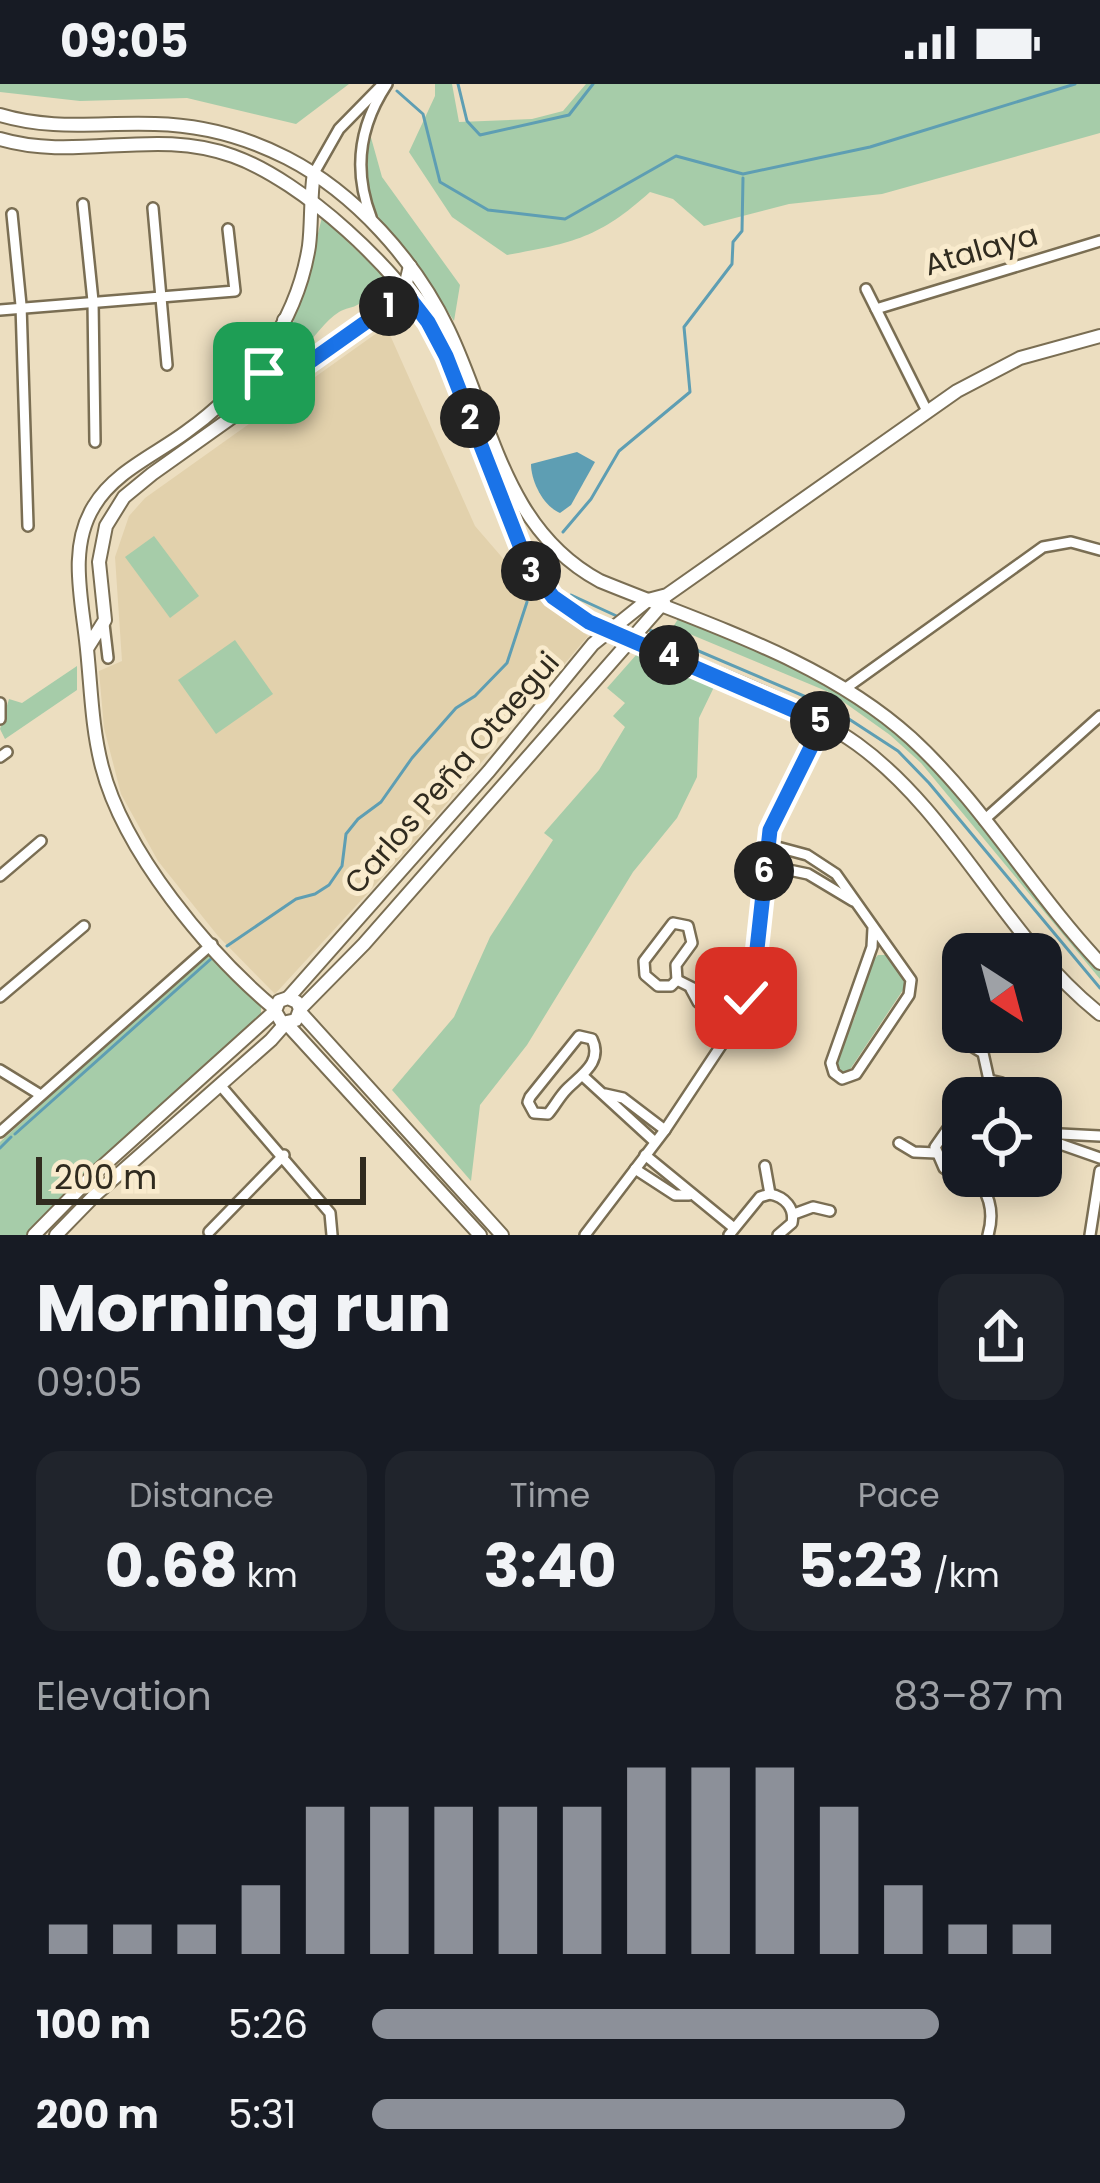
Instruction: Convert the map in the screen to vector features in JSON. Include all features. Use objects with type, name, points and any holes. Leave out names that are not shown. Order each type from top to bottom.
[{"type":"street","points":[[385,84],[339,129],[314,173],[305,263],[285,319],[252,371],[206,417],[114,482],[95,503],[79,560],[97,740],[117,810],[154,876],[472,1232]]},
{"type":"street","points":[[379,233],[363,195],[360,153],[371,111],[385,84]]},
{"type":"street","points":[[0,116],[63,127],[152,123],[197,128],[278,154],[314,173],[410,266],[451,334],[516,499],[533,526],[584,572],[644,603]]},
{"type":"street","points":[[0,139],[47,148],[131,142],[190,144],[233,155],[312,202],[404,291],[428,322],[446,356],[530,568],[563,606],[823,723],[859,746],[902,785],[1064,980],[1100,1014]]},
{"type":"street","points":[[268,172],[275,167],[278,154]]},
{"type":"street","points":[[312,202],[326,197],[353,208]]},
{"type":"street","points":[[83,204],[94,302],[95,442]]},
{"type":"street","points":[[152,208],[167,365]]},
{"type":"street","points":[[12,214],[21,305],[28,526]]},
{"type":"street","points":[[0,310],[235,291],[228,230]]},
{"type":"street","name":"Atalaya","points":[[876,309],[1100,241]]},
{"type":"street","points":[[108,658],[100,550],[117,504],[152,474],[390,305],[404,291],[410,266]]},
{"type":"street","points":[[866,289],[927,411]]},
{"type":"street","points":[[285,319],[285,336],[305,365]]},
{"type":"street","name":"Carlos Peña Otaegui","points":[[300,1011],[661,606],[927,411],[984,375],[1020,358],[1100,336]]},
{"type":"street","points":[[252,371],[264,373],[270,390]]},
{"type":"street","points":[[846,688],[1043,547],[1071,542],[1100,550]]},
{"type":"street","name":"Carlos Peña Otaegui","points":[[288,998],[489,771],[593,644],[644,603],[661,606]]},
{"type":"street","points":[[661,606],[846,688],[928,754],[1100,962]]},
{"type":"street","points":[[87,648],[104,624]]},
{"type":"street","points":[[0,703],[0,718]]},
{"type":"street","points":[[983,820],[1100,716]]},
{"type":"street","points":[[585,1235],[733,1029],[754,966],[766,844],[780,802],[823,723]]},
{"type":"street","points":[[489,771],[493,780],[506,784]]},
{"type":"street","points":[[473,788],[486,790],[490,802]]},
{"type":"street","points":[[0,876],[41,841]]},
{"type":"street","points":[[766,844],[817,860],[843,883],[911,980],[909,995],[858,1071],[842,1079],[831,1063],[850,1017],[873,943],[873,928]]},
{"type":"street","points":[[765,865],[808,874],[855,903]]},
{"type":"street","points":[[682,923],[690,930],[692,943],[676,965],[677,980],[671,986],[658,986],[643,969],[665,929],[682,923]]},
{"type":"street","points":[[0,997],[84,926]]},
{"type":"street","points":[[0,1132],[212,944]]},
{"type":"street","points":[[867,958],[876,950],[891,951]]},
{"type":"street","points":[[677,980],[721,1002],[746,998]]},
{"type":"street","points":[[692,989],[698,1002],[733,1029]]},
{"type":"street","points":[[34,1235],[93,1175],[226,1057],[279,1001],[288,998],[297,1002],[300,1011],[502,1235]]},
{"type":"street","points":[[64,1232],[286,1024],[296,1020],[300,1011]]},
{"type":"street","points":[[579,1036],[592,1039],[596,1050],[583,1076],[560,1095],[548,1114],[539,1115],[531,1108],[530,1096],[579,1036]]},
{"type":"street","points":[[226,1057],[238,1058],[239,1068]]},
{"type":"street","points":[[0,1070],[39,1094]]},
{"type":"street","points":[[583,1076],[664,1130]]},
{"type":"street","points":[[220,1085],[330,1213],[332,1235]]},
{"type":"street","points":[[605,1094],[610,1104],[655,1142]]},
{"type":"street","points":[[1062,1133],[1100,1136]]},
{"type":"street","points":[[942,1137],[936,1154],[942,1164]]},
{"type":"street","points":[[899,1143],[936,1154]]},
{"type":"street","points":[[1062,1145],[1100,1158]]},
{"type":"street","points":[[209,1232],[284,1155]]},
{"type":"street","points":[[645,1155],[732,1232],[760,1197],[770,1194],[790,1206],[792,1223],[778,1235]]},
{"type":"street","points":[[765,1166],[770,1194]]},
{"type":"street","points":[[635,1168],[675,1195],[689,1195]]},
{"type":"street","points":[[1090,1235],[1100,1171]]},
{"type":"street","points":[[988,1197],[992,1222],[988,1235]]},
{"type":"street","points":[[794,1214],[814,1207],[830,1211]]},
{"type":"shaded area","points":[[381,330],[390,335],[475,526],[539,600],[588,636],[411,846],[275,994],[218,936],[158,861],[121,794],[104,728],[99,671],[122,661],[115,557],[129,516],[145,498]]},
{"type":"green space","points":[[0,84],[349,84],[296,124],[187,98],[80,101],[0,92]]},
{"type":"green space","points":[[435,84],[452,84],[459,122],[532,119],[563,111],[586,84],[1100,84],[1100,133],[882,194],[789,204],[704,226],[673,199],[650,192],[600,229],[550,247],[507,255],[452,217],[409,152],[435,96]]},
{"type":"green space","points":[[370,134],[382,177],[460,285],[454,321],[375,210],[366,178]]},
{"type":"green space","points":[[322,217],[395,287],[388,293],[367,286],[359,304],[334,315],[304,350],[295,339],[293,316]]},
{"type":"green space","points":[[154,536],[199,596],[170,618],[125,557]]},
{"type":"green space","points":[[678,619],[814,674],[894,727],[993,832],[1079,949],[1100,970],[1100,979],[921,763],[890,735],[831,693],[673,627]]},
{"type":"green space","points":[[235,640],[273,694],[216,734],[178,680]]},
{"type":"green space","points":[[637,654],[715,685],[699,718],[697,777],[677,818],[633,872],[527,1045],[480,1105],[471,1181],[392,1090],[454,1017],[490,937],[553,840],[544,833],[599,770],[625,727],[613,716],[625,703],[607,688]]},
{"type":"green space","points":[[77,666],[77,690],[5,739],[0,729],[9,699],[22,703]]},
{"type":"green space","points":[[211,950],[261,1006],[261,1014],[103,1157],[28,1235],[0,1235],[0,1142]]},
{"type":"green space","points":[[878,955],[886,955],[902,973],[905,987],[847,1074],[839,1070],[837,1059],[869,965]]},
{"type":"water","points":[[577,452],[595,462],[571,505],[560,513],[539,492],[531,464]]},
{"type":"waterway","points":[[458,84],[467,121],[480,135],[569,115],[593,84]]},
{"type":"waterway","points":[[397,91],[423,114],[440,182],[488,210],[565,219],[676,156],[743,174],[870,147],[1075,84]]},
{"type":"waterway","points":[[563,532],[591,499],[619,451],[690,392],[684,327],[732,264],[733,242],[742,231],[743,178]]},
{"type":"waterway","points":[[571,595],[621,618]]},
{"type":"waterway","points":[[227,946],[296,899],[329,885],[342,866],[346,834],[358,819],[381,802],[456,708],[507,663],[527,602]]},
{"type":"waterway","points":[[647,629],[832,708],[898,751],[1100,988]]},
{"type":"waterway","points":[[15,1134],[212,958]]},
{"type":"waterway","points":[[0,1148],[11,1137]]},
{"type":"route","points":[[264,373],[270,390],[404,291],[446,356],[526,561],[553,597],[589,622],[823,723],[770,830],[757,949],[746,998]]}]
